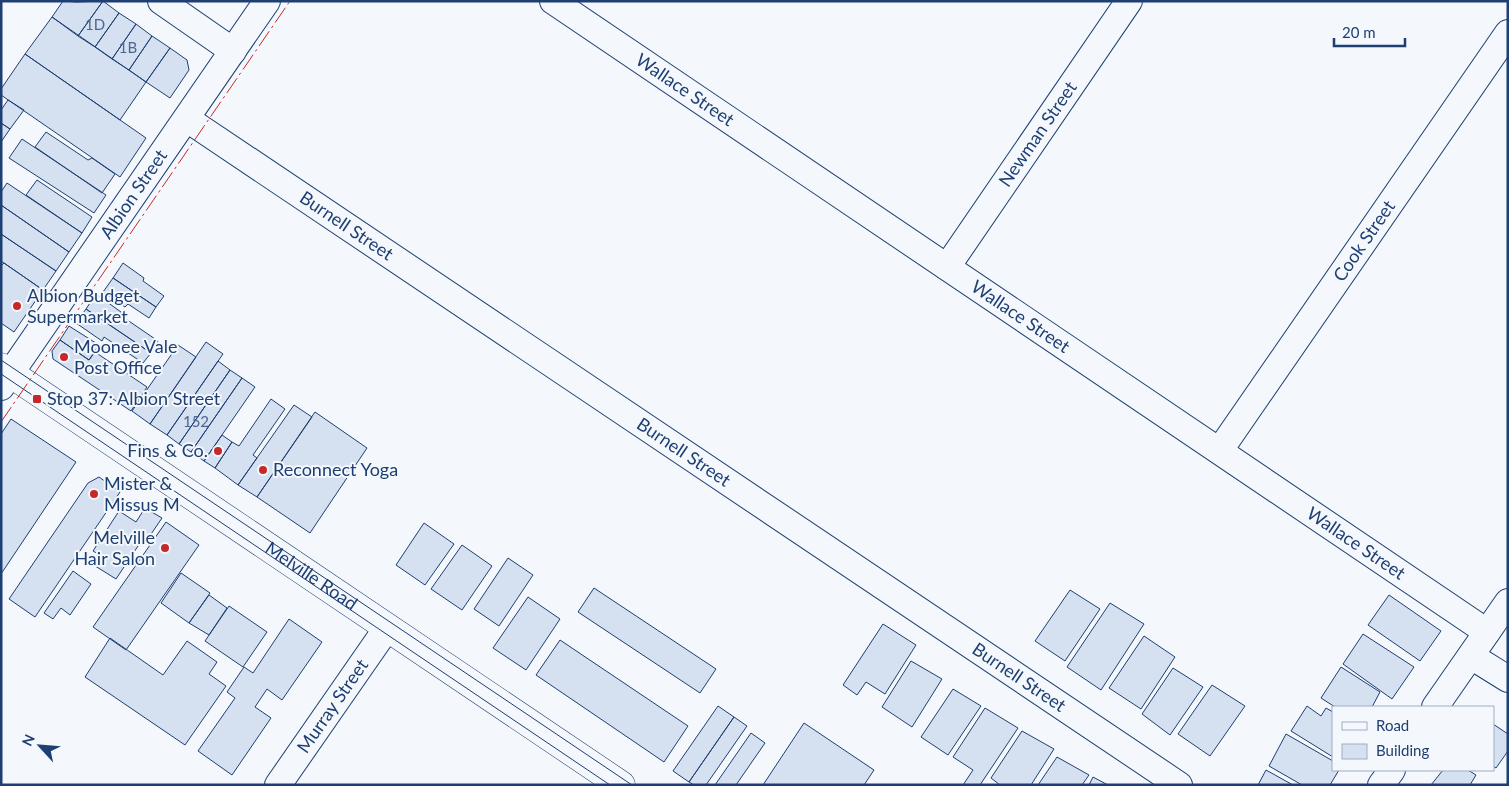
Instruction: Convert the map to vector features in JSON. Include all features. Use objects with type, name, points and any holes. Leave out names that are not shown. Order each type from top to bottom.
[{"type":"main road","name":"Melville Road","points":[[5,376],[621,785]]},
{"type":"street","points":[[161,1],[234,51]]},
{"type":"street","name":"Albion Street","points":[[5,376],[234,51],[267,1]]},
{"type":"street","name":"Wallace Street","points":[[553,1],[1487,632]]},
{"type":"street","name":"Newman Street","points":[[947,267],[1129,1]]},
{"type":"street","name":"Cook Street","points":[[1220,450],[1508,33]]},
{"type":"street","name":"Burnell Street","points":[[186,119],[1178,785]]},
{"type":"street","points":[[1436,706],[1508,602]]},
{"type":"street","name":"Murray Street","points":[[278,785],[387,628]]},
{"type":"street","points":[[1471,656],[1508,680]]},
{"type":"street","points":[[1381,785],[1391,771]]},
{"type":"building","points":[[63,1],[103,1],[78,36],[52,17]]},
{"type":"building","points":[[103,1],[119,13],[95,47],[78,36]]},
{"type":"building","points":[[119,13],[136,24],[112,59],[95,47]]},
{"type":"building","points":[[52,17],[146,82],[120,120],[25,54]]},
{"type":"building","points":[[136,24],[152,36],[129,70],[112,59]]},
{"type":"building","points":[[152,36],[170,48],[146,82],[129,70]]},
{"type":"building","points":[[170,48],[187,60],[189,70],[170,98],[146,82]]},
{"type":"building","points":[[25,54],[146,138],[120,177],[1,95],[1,89]]},
{"type":"building","points":[[8,100],[24,110],[10,129],[1,123],[1,110]]},
{"type":"building","points":[[1,123],[10,129],[1,142]]},
{"type":"building","points":[[46,132],[88,160],[92,158],[115,174],[102,193],[35,147]]},
{"type":"building","points":[[22,139],[106,195],[94,213],[9,158]]},
{"type":"building","points":[[37,180],[92,217],[82,233],[26,195]]},
{"type":"building","points":[[7,183],[82,233],[69,252],[1,205],[1,192]]},
{"type":"building","points":[[1,205],[69,252],[56,271],[1,234]]},
{"type":"building","points":[[1,234],[56,271],[43,290],[1,261]]},
{"type":"building","name":"Albion Budget Supermarket","points":[[4,263],[43,290],[14,332],[1,323],[1,266]]},
{"type":"building","points":[[123,263],[164,296],[156,307],[113,278]]},
{"type":"building","points":[[113,278],[156,307],[149,318],[128,304],[125,307],[103,292]]},
{"type":"building","points":[[96,294],[121,312],[120,315],[158,341],[151,353],[86,309]]},
{"type":"building","points":[[86,309],[151,353],[143,363],[104,337],[102,341],[76,323]]},
{"type":"building","points":[[69,326],[99,345],[89,360],[60,340]]},
{"type":"building","points":[[60,340],[89,360],[95,352],[147,387],[131,411],[53,359],[52,351]]},
{"type":"building","points":[[206,342],[223,354],[167,435],[150,424]]},
{"type":"building","points":[[178,345],[196,357],[150,424],[132,411]]},
{"type":"building","points":[[218,361],[230,370],[179,444],[167,435]]},
{"type":"building","points":[[230,370],[242,378],[191,452],[179,444]]},
{"type":"building","points":[[242,378],[255,387],[204,461],[191,452]]},
{"type":"building","points":[[271,399],[285,409],[253,455],[257,458],[238,485],[215,468],[232,442],[239,446]]},
{"type":"building","points":[[294,405],[312,417],[257,497],[238,485]]},
{"type":"building","points":[[315,412],[367,448],[310,533],[257,497]]},
{"type":"building","points":[[11,419],[76,462],[1,574],[1,434]]},
{"type":"building","name":"Fins & Co.","points":[[222,435],[232,442],[215,468],[204,461]]},
{"type":"building","points":[[99,477],[120,492],[35,617],[9,599],[88,483]]},
{"type":"building","points":[[145,508],[162,518],[147,540],[144,537],[116,579],[92,564],[98,554],[93,551],[119,511],[136,522]]},
{"type":"building","points":[[166,522],[199,545],[126,650],[93,627]]},
{"type":"building","points":[[424,523],[454,544],[425,585],[396,565]]},
{"type":"building","points":[[462,545],[492,566],[462,610],[431,589]]},
{"type":"building","points":[[508,558],[533,575],[499,626],[474,609]]},
{"type":"building","points":[[73,571],[91,584],[70,615],[61,608],[53,619],[44,613]]},
{"type":"building","points":[[181,573],[210,593],[189,623],[161,603]]},
{"type":"building","points":[[594,588],[716,669],[700,693],[578,612]]},
{"type":"building","points":[[1070,590],[1100,609],[1065,661],[1035,641]]},
{"type":"building","points":[[209,595],[227,608],[209,635],[189,623]]},
{"type":"building","points":[[1389,595],[1441,631],[1420,661],[1368,625]]},
{"type":"building","points":[[528,597],[560,619],[526,670],[493,648]]},
{"type":"building","points":[[1110,603],[1144,624],[1101,690],[1067,667]]},
{"type":"building","points":[[229,606],[267,632],[243,667],[205,641]]},
{"type":"building","points":[[289,619],[322,642],[282,700],[267,689],[255,707],[271,718],[232,775],[198,751],[235,698],[227,692],[244,667],[253,673]]},
{"type":"building","points":[[883,624],[916,645],[885,694],[866,682],[857,695],[843,685]]},
{"type":"building","points":[[1363,634],[1414,667],[1392,699],[1343,664]]},
{"type":"building","points":[[1144,636],[1175,657],[1141,709],[1109,688]]},
{"type":"building","points":[[110,638],[163,675],[187,641],[217,662],[209,674],[226,686],[185,745],[85,677]]},
{"type":"building","points":[[560,640],[688,726],[664,762],[536,675]]},
{"type":"building","points":[[911,661],[942,679],[912,727],[882,707]]},
{"type":"building","points":[[1341,667],[1380,692],[1373,706],[1333,706],[1321,698]]},
{"type":"building","points":[[1173,668],[1203,687],[1170,735],[1142,714]]},
{"type":"building","points":[[1212,685],[1245,706],[1210,756],[1178,734]]},
{"type":"building","points":[[953,689],[981,706],[948,755],[921,737]]},
{"type":"building","points":[[718,706],[734,717],[689,782],[673,771]]},
{"type":"building","points":[[1307,706],[1321,716],[1326,708],[1332,711],[1332,756],[1291,731]]},
{"type":"building","points":[[985,708],[1018,728],[980,785],[963,785],[973,770],[953,757]]},
{"type":"building","points":[[734,717],[747,726],[706,785],[694,785],[689,782]]},
{"type":"building","points":[[804,723],[874,770],[864,785],[763,785]]},
{"type":"building","points":[[1494,725],[1508,734],[1508,751],[1496,768],[1494,767]]},
{"type":"building","points":[[1022,731],[1054,749],[1031,785],[1000,785],[991,778]]},
{"type":"building","points":[[751,733],[765,743],[736,785],[715,785]]},
{"type":"building","points":[[1286,734],[1332,760],[1332,771],[1338,771],[1330,785],[1302,785],[1269,766]]},
{"type":"building","points":[[1057,757],[1089,775],[1082,785],[1038,785]]},
{"type":"building","points":[[1266,770],[1293,785],[1258,785]]},
{"type":"building","points":[[1442,771],[1470,771],[1476,775],[1470,785],[1431,785]]},
{"type":"building","points":[[1093,777],[1108,785],[1089,785]]},
{"type":"tram line","points":[[1,360],[632,785]]},
{"type":"tram line","points":[[1,374],[610,785]]},
{"type":"power","points":[[1,422],[290,1]]},
{"type":"place","name":"Albion Budget Supermarket","points":[[17,306]]},
{"type":"place","name":"Moonee Vale Post Office","points":[[64,357]]},
{"type":"place","name":"Stop 37: Albion Street","points":[[37,399]]},
{"type":"place","name":"Fins & Co.","points":[[218,451]]},
{"type":"place","name":"Reconnect Yoga","points":[[263,470]]},
{"type":"place","name":"Mister & Missus M","points":[[94,494]]},
{"type":"place","name":"Melville Hair Salon","points":[[165,548]]}]
